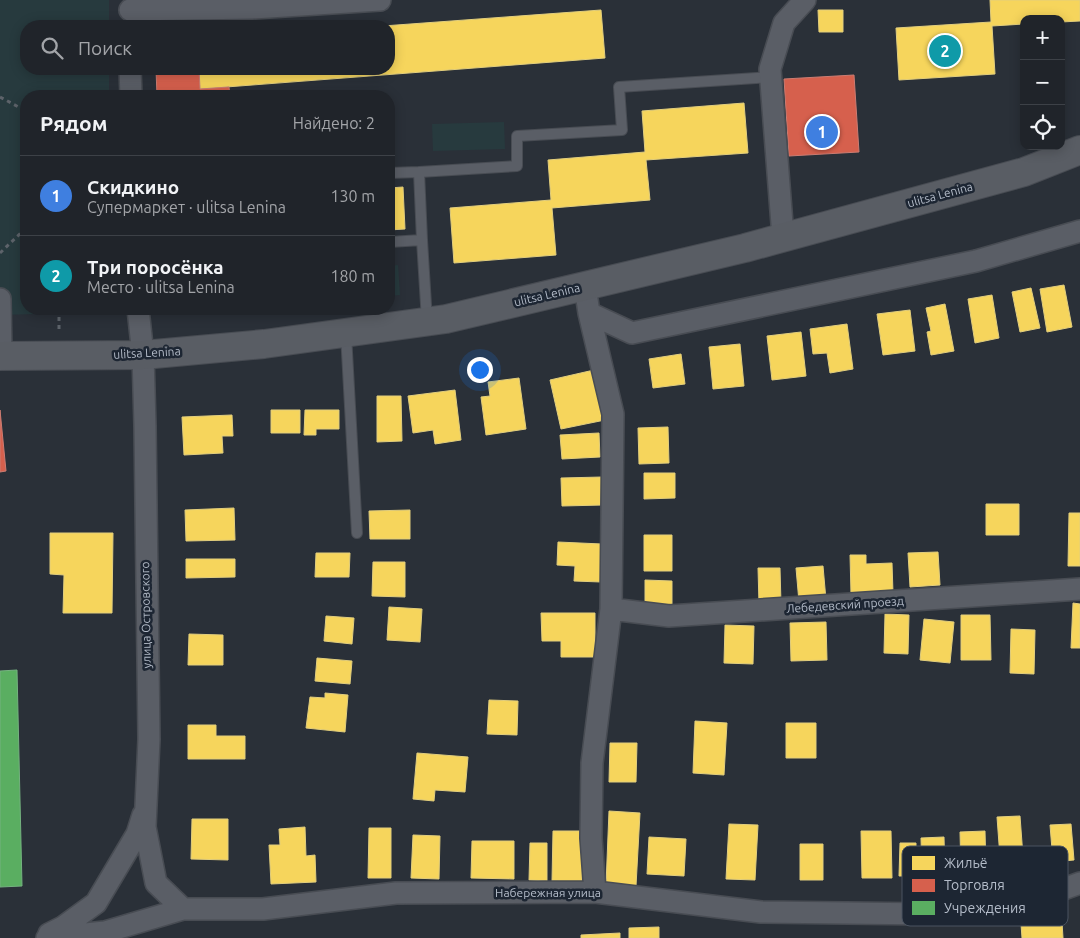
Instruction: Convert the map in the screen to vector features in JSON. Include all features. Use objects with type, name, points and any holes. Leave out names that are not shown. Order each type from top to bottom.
[{"type":"main road","name":"ulitsa Lenina","points":[[1,356],[143,355],[264,344],[446,319],[783,237],[1024,172],[1080,150]]},
{"type":"street","points":[[129,12],[252,8],[380,0]]},
{"type":"street","points":[[783,237],[770,69],[784,23],[804,0]]},
{"type":"street","points":[[130,75],[131,90]]},
{"type":"street","points":[[589,313],[632,333],[976,261],[1080,231]]},
{"type":"street","points":[[584,286],[613,414],[611,609],[592,763],[591,838],[596,892]]},
{"type":"street","points":[[0,299],[1,356]]},
{"type":"street","name":"улица Островского","points":[[139,315],[143,355],[149,738],[145,827],[156,883],[183,909]]},
{"type":"street","name":"Лебедевский проезд","points":[[611,609],[669,616],[1080,589]]},
{"type":"street","points":[[41,938],[63,927],[96,904],[138,834],[146,805]]},
{"type":"street","name":"Набережная улица","points":[[1068,887],[1080,883]]},
{"type":"street","name":"Набережная улица","points":[[47,938],[105,932],[183,909],[263,909],[396,893],[596,892],[761,912],[902,914]]},
{"type":"lane","points":[[395,174],[517,166],[516,136],[622,130],[619,86],[770,78]]},
{"type":"lane","points":[[418,172],[427,322]]},
{"type":"lane","points":[[395,242],[422,240]]},
{"type":"lane","points":[[346,333],[356,533]]},
{"type":"path","points":[[0,97],[20,108]]},
{"type":"path","points":[[0,253],[20,234]]},
{"type":"green space","points":[[0,0],[109,0],[109,20],[20,20],[20,75],[109,75],[109,90],[20,90],[20,314],[0,315]]},
{"type":"green space","points":[[504,122],[505,149],[433,151],[432,124]]},
{"type":"green space","points":[[395,265],[398,265],[400,295],[395,295]]},
{"type":"building: Жильё","points":[[990,0],[1080,0],[1080,21],[1065,22],[1065,15],[1020,15],[1020,24],[992,26],[995,74],[899,80],[896,28],[991,22]]},
{"type":"building: Жильё","points":[[601,10],[605,58],[395,74],[395,25]]},
{"type":"building: Жильё","points":[[818,10],[843,10],[843,32],[819,32]]},
{"type":"building: Жильё","points":[[199,75],[383,75],[200,89]]},
{"type":"building: Жильё","points":[[744,103],[748,153],[646,160],[650,200],[552,208],[556,255],[454,263],[450,208],[551,200],[548,160],[645,152],[642,111]]},
{"type":"building: Жильё","points":[[403,187],[405,229],[395,230],[395,188]]},
{"type":"building: Жильё","points":[[1064,285],[1072,327],[1047,332],[1040,289]]},
{"type":"building: Жильё","points":[[1031,288],[1040,328],[1020,332],[1012,292]]},
{"type":"building: Жильё","points":[[992,295],[999,338],[975,343],[968,299]]},
{"type":"building: Жильё","points":[[945,304],[954,351],[931,355],[927,332],[931,331],[926,308]]},
{"type":"building: Жильё","points":[[910,310],[915,351],[883,355],[877,314]]},
{"type":"building: Жильё","points":[[847,324],[853,369],[830,373],[827,353],[813,354],[810,329]]},
{"type":"building: Жильё","points":[[801,332],[806,376],[772,380],[767,336]]},
{"type":"building: Жильё","points":[[740,344],[744,386],[713,389],[709,347]]},
{"type":"building: Жильё","points":[[681,354],[685,384],[653,388],[649,359]]},
{"type":"building: Жильё","points":[[594,370],[605,420],[561,429],[550,380]]},
{"type":"building: Жильё","points":[[519,378],[526,429],[486,435],[481,397],[490,396],[488,382]]},
{"type":"building: Жильё","points":[[455,390],[461,440],[435,444],[433,430],[413,433],[408,396]]},
{"type":"building: Жильё","points":[[377,396],[401,396],[402,441],[377,442]]},
{"type":"building: Жильё","points":[[271,410],[300,410],[300,433],[271,433]]},
{"type":"building: Жильё","points":[[305,410],[339,410],[339,429],[316,429],[316,435],[304,435]]},
{"type":"building: Жильё","points":[[232,415],[233,436],[222,436],[223,453],[184,455],[182,417]]},
{"type":"building: Жильё","points":[[668,427],[669,463],[639,464],[638,428]]},
{"type":"building: Жильё","points":[[599,433],[600,457],[562,459],[560,435]]},
{"type":"building: Жильё","points":[[644,473],[675,473],[675,498],[644,499]]},
{"type":"building: Жильё","points":[[602,477],[603,505],[562,506],[561,478]]},
{"type":"building: Жильё","points":[[986,504],[1019,504],[1019,535],[986,535]]},
{"type":"building: Жильё","points":[[234,508],[235,540],[186,541],[185,510]]},
{"type":"building: Жильё","points":[[410,510],[410,539],[370,539],[369,511]]},
{"type":"building: Жильё","points":[[1069,513],[1080,513],[1080,566],[1068,566]]},
{"type":"building: Жильё","points":[[50,533],[113,533],[112,613],[63,613],[64,575],[50,574]]},
{"type":"building: Жильё","points":[[644,535],[672,535],[672,571],[644,571]]},
{"type":"building: Жильё","points":[[558,542],[602,544],[601,582],[574,581],[575,566],[557,565]]},
{"type":"building: Жильё","points":[[938,552],[940,585],[910,587],[908,553]]},
{"type":"building: Жильё","points":[[316,553],[350,553],[349,577],[315,577]]},
{"type":"building: Жильё","points":[[850,555],[866,555],[866,564],[892,563],[893,593],[851,594]]},
{"type":"building: Жильё","points":[[186,559],[235,559],[235,577],[186,578]]},
{"type":"building: Жильё","points":[[373,562],[405,562],[405,597],[372,596]]},
{"type":"building: Жильё","points":[[823,566],[826,600],[799,602],[796,568]]},
{"type":"building: Жильё","points":[[758,568],[780,568],[781,604],[759,604]]},
{"type":"building: Жильё","points":[[645,580],[672,581],[672,610],[645,610]]},
{"type":"building: Жильё","points":[[1073,603],[1080,604],[1080,648],[1071,648]]},
{"type":"building: Жильё","points":[[389,607],[422,609],[420,642],[387,640]]},
{"type":"building: Жильё","points":[[541,613],[595,613],[595,657],[561,657],[561,641],[542,641]]},
{"type":"building: Жильё","points":[[885,614],[909,615],[908,654],[884,653]]},
{"type":"building: Жильё","points":[[961,615],[990,615],[991,660],[961,660]]},
{"type":"building: Жильё","points":[[326,616],[354,618],[352,644],[324,641]]},
{"type":"building: Жильё","points":[[924,619],[954,622],[950,663],[920,660]]},
{"type":"building: Жильё","points":[[826,622],[827,660],[791,661],[790,623]]},
{"type":"building: Жильё","points":[[725,625],[754,626],[753,664],[724,663]]},
{"type":"building: Жильё","points":[[1011,629],[1035,630],[1034,674],[1010,673]]},
{"type":"building: Жильё","points":[[189,634],[223,635],[223,665],[188,665]]},
{"type":"building: Жильё","points":[[317,658],[352,661],[350,684],[315,681]]},
{"type":"building: Жильё","points":[[325,693],[348,695],[345,732],[306,728],[310,697],[325,698]]},
{"type":"building: Жильё","points":[[489,700],[518,701],[517,735],[487,734]]},
{"type":"building: Жильё","points":[[695,721],[727,723],[724,775],[693,773]]},
{"type":"building: Жильё","points":[[786,723],[816,723],[816,758],[786,758]]},
{"type":"building: Жильё","points":[[188,725],[216,725],[216,736],[245,736],[245,759],[188,759]]},
{"type":"building: Жильё","points":[[610,743],[637,743],[636,782],[609,782]]},
{"type":"building: Жильё","points":[[417,753],[468,757],[465,792],[435,790],[434,801],[413,799]]},
{"type":"building: Жильё","points":[[609,811],[640,813],[636,886],[606,885]]},
{"type":"building: Жильё","points":[[1020,816],[1022,846],[999,846],[997,817]]},
{"type":"building: Жильё","points":[[192,819],[228,819],[228,860],[191,859]]},
{"type":"building: Жильё","points":[[729,824],[758,825],[755,880],[726,879]]},
{"type":"building: Жильё","points":[[1071,824],[1074,860],[1068,861],[1068,846],[1052,846],[1050,825]]},
{"type":"building: Жильё","points":[[305,827],[306,856],[315,855],[316,882],[271,884],[269,845],[280,845],[279,829]]},
{"type":"building: Жильё","points":[[369,828],[391,828],[391,878],[368,878]]},
{"type":"building: Жильё","points":[[553,831],[583,831],[582,882],[552,881]]},
{"type":"building: Жильё","points":[[861,831],[891,831],[892,878],[862,878]]},
{"type":"building: Жильё","points":[[985,831],[985,846],[960,846],[960,832]]},
{"type":"building: Жильё","points":[[413,835],[440,836],[439,879],[411,878]]},
{"type":"building: Жильё","points":[[649,837],[686,839],[684,876],[647,874]]},
{"type":"building: Жильё","points":[[944,837],[944,846],[921,846],[921,838]]},
{"type":"building: Жильё","points":[[472,841],[514,841],[514,879],[471,878]]},
{"type":"building: Жильё","points":[[530,843],[547,843],[547,881],[529,880]]},
{"type":"building: Жильё","points":[[900,843],[916,843],[916,846],[902,846],[902,876],[899,876]]},
{"type":"building: Жильё","points":[[800,844],[823,844],[823,880],[800,880]]},
{"type":"building: Жильё","points":[[1021,926],[1062,926],[1063,938],[1022,938]]},
{"type":"building: Жильё","points":[[659,927],[659,938],[629,938],[629,928]]},
{"type":"building: Жильё","points":[[620,933],[620,938],[581,938],[581,935]]},
{"type":"building: Торговля","points":[[156,75],[199,75],[200,89],[229,87],[229,90],[157,90]]},
{"type":"building: Торговля","points":[[854,75],[859,152],[789,156],[784,79]]},
{"type":"building: Торговля","points":[[0,410],[6,471],[0,472]]},
{"type":"building: Учреждения","points":[[17,670],[22,886],[0,887],[0,671]]},
{"type":"place","name":"Три поросёнка","points":[[945,51]]},
{"type":"place","name":"Скидкино","points":[[822,132]]}]
